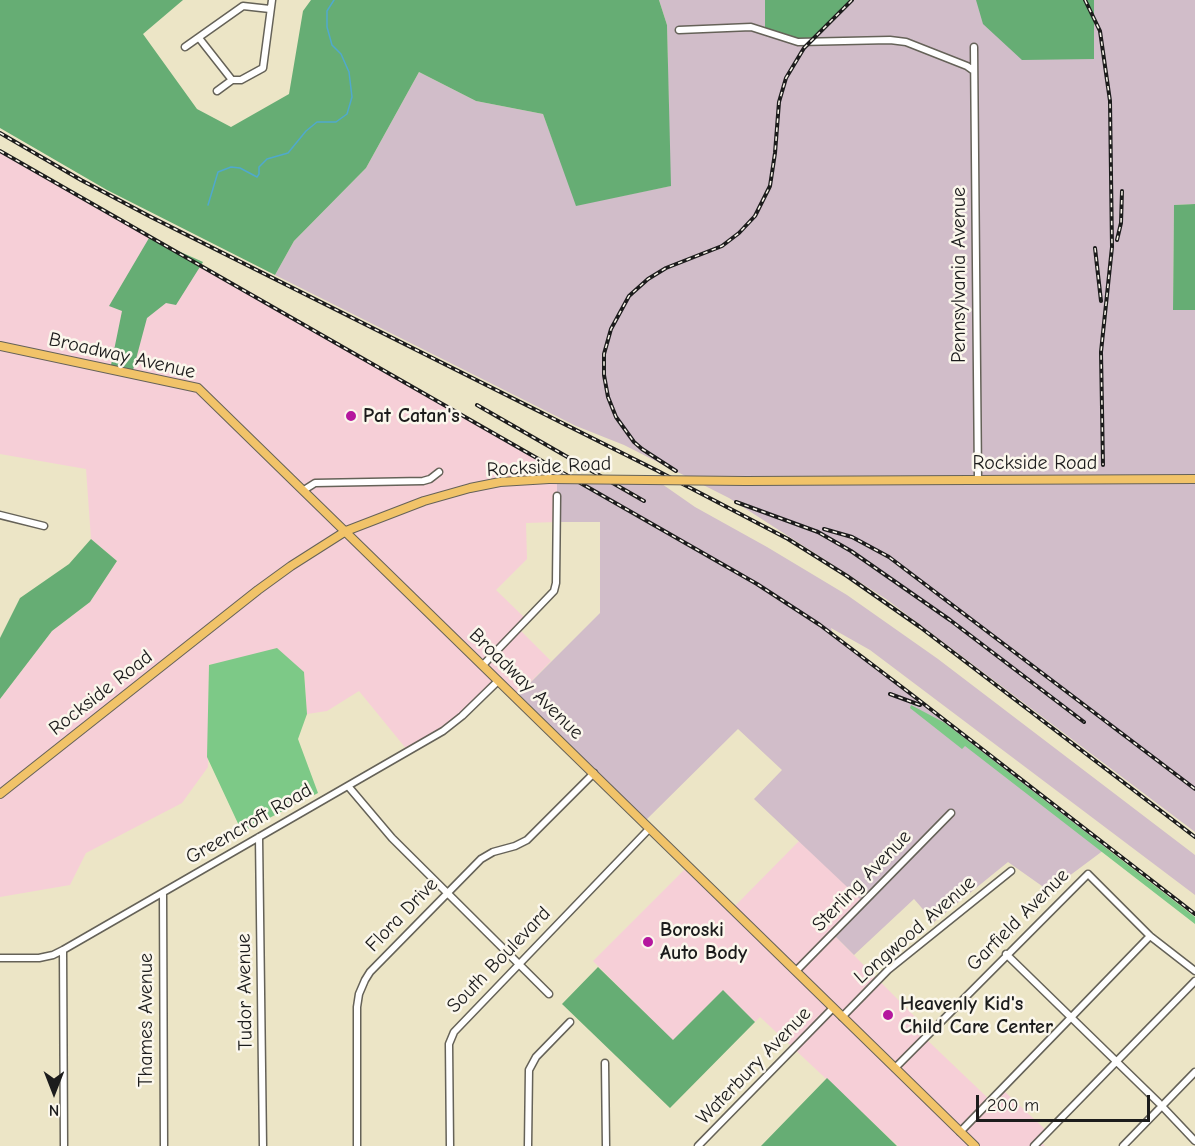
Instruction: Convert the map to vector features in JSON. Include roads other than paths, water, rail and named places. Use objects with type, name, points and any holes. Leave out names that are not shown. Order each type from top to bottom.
[{"type":"main road","name":"Broadway Avenue","points":[[0,346],[198,388],[975,1146]]},
{"type":"main road","name":"Rockside Road","points":[[0,794],[291,566],[346,531],[424,501],[470,488],[500,482],[549,479],[745,481],[1195,479]]},
{"type":"street","points":[[217,91],[232,80],[241,80],[262,68],[272,0]]},
{"type":"street","points":[[186,47],[243,6],[270,9]]},
{"type":"street","points":[[679,30],[751,27],[798,42],[890,40],[906,42],[967,66],[974,71]]},
{"type":"street","points":[[199,38],[232,80]]},
{"type":"street","name":"Pennsylvania Avenue","points":[[974,46],[978,479]]},
{"type":"street","points":[[304,490],[315,483],[423,481],[439,472]]},
{"type":"street","points":[[483,665],[554,591],[557,496]]},
{"type":"street","points":[[0,515],[44,526]]},
{"type":"street","name":"Greencroft Road","points":[[0,958],[39,958],[63,950],[443,731],[498,681]]},
{"type":"street","name":"Flora Drive","points":[[357,1146],[357,1007],[359,994],[370,972],[487,855],[527,840],[594,773]]},
{"type":"street","points":[[348,786],[392,838],[549,994]]},
{"type":"street","name":"Sterling Avenue","points":[[796,971],[951,813]]},
{"type":"street","name":"South Boulevard","points":[[450,1146],[451,1037],[459,1025],[649,829]]},
{"type":"street","name":"Tudor Avenue","points":[[259,837],[263,1146]]},
{"type":"street","name":"Longwood Avenue","points":[[842,1017],[888,970],[1011,871]]},
{"type":"street","name":"Garfield Avenue","points":[[895,1068],[1088,874],[1150,936]]},
{"type":"street","name":"Thames Avenue","points":[[163,893],[164,1146]]},
{"type":"street","points":[[960,1132],[1150,936],[1195,971]]},
{"type":"street","points":[[63,950],[64,1146]]},
{"type":"street","points":[[1006,954],[1195,1141]]},
{"type":"street","points":[[1034,1146],[1195,981]]},
{"type":"street","name":"Waterbury Avenue","points":[[698,1146],[832,1008]]},
{"type":"street","points":[[528,1146],[529,1070],[536,1057],[570,1022]]},
{"type":"street","points":[[605,1063],[606,1146]]},
{"type":"street","points":[[1123,1146],[1195,1072]]},
{"type":"waterway","points":[[208,205],[218,172],[231,167],[240,168],[257,177],[259,167],[267,159],[288,153],[306,131],[317,122],[336,122],[347,114],[352,97],[349,72],[341,54],[332,45],[327,27],[327,11],[334,0]]},
{"type":"railway","points":[[676,471],[634,442],[616,417],[608,397],[604,375],[604,354],[611,329],[629,296],[648,279],[666,268],[722,246],[739,233],[755,216],[770,186],[779,102],[786,78],[804,48],[852,0]]},
{"type":"railway","points":[[1085,0],[1100,31],[1110,101],[1112,247],[1101,352],[1103,465]]},
{"type":"railway","points":[[0,133],[151,217],[656,470],[788,539],[847,576],[920,627],[1195,837]]},
{"type":"railway","points":[[0,151],[757,584],[820,625],[1195,914]]},
{"type":"railway","points":[[1117,240],[1121,223],[1122,191]]},
{"type":"railway","points":[[1095,248],[1101,301]]},
{"type":"railway","points":[[477,405],[644,501]]},
{"type":"railway","points":[[736,502],[818,532],[851,551],[950,620],[1084,722]]},
{"type":"railway","points":[[824,529],[852,537],[889,557],[1195,789]]},
{"type":"railway","points":[[890,694],[920,705]]},
{"type":"place","name":"Pat Catan's","points":[[351,416]]},
{"type":"place","name":"Boroski Auto Body","points":[[648,942]]},
{"type":"place","name":"Heavenly Kid's Child Care Center","points":[[888,1015]]}]
